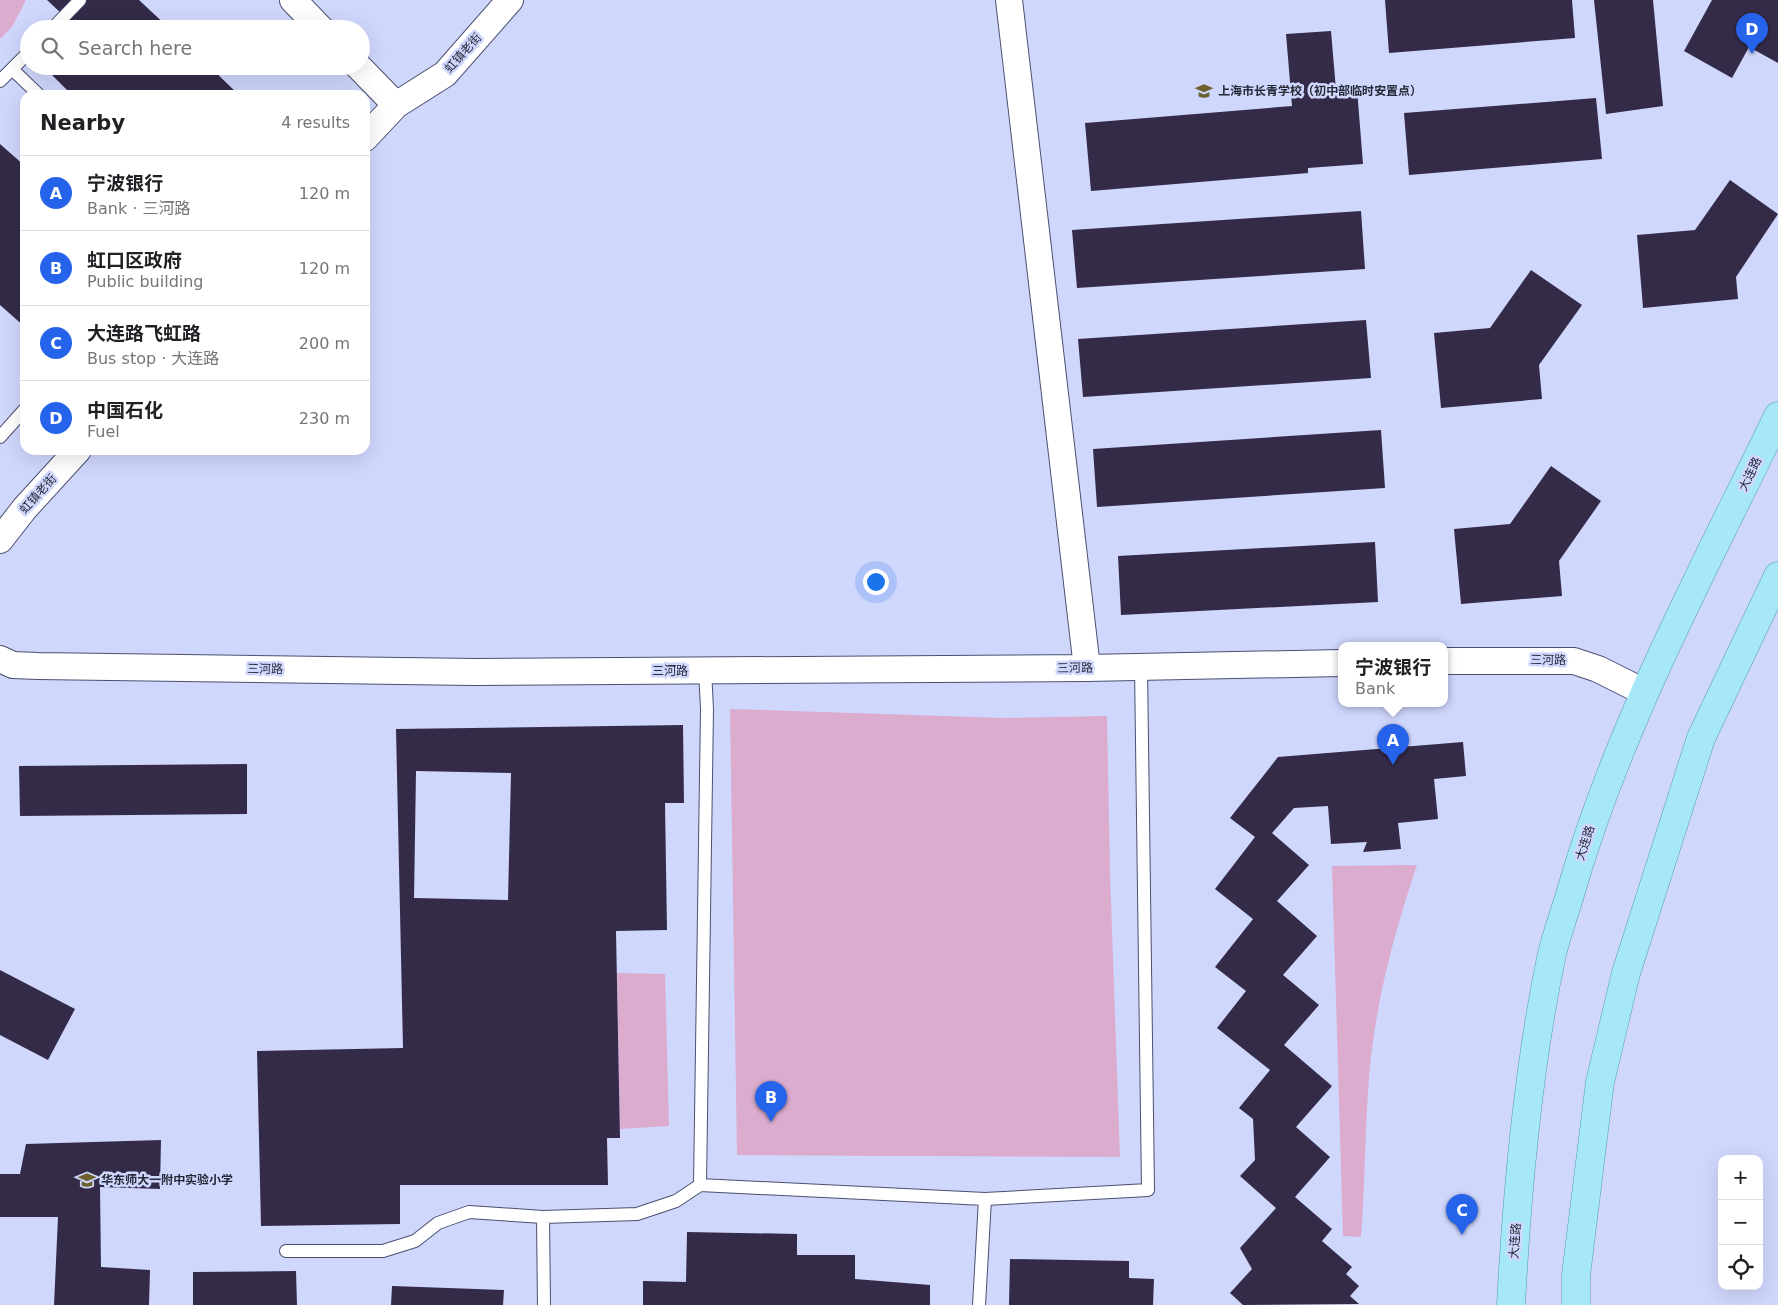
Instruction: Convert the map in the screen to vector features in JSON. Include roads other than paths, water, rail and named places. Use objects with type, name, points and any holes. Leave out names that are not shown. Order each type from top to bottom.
[{"type":"main road","name":"大连路","points":[[1511,1305],[1520,1179],[1536,1049],[1553,953],[1588,834],[1644,692],[1778,416]]},
{"type":"main road","points":[[1576,1305],[1576,1275],[1600,1082],[1626,973],[1702,738],[1778,576]]},
{"type":"street","points":[[293,0],[312,20]]},
{"type":"street","name":"虹镇老街","points":[[370,133],[396,105],[445,74],[510,0]]},
{"type":"street","points":[[1009,0],[1087,668]]},
{"type":"street","points":[[367,75],[396,105]]},
{"type":"street","name":"虹镇老街","points":[[0,540],[25,508],[73,455]]},
{"type":"street","name":"三河路","points":[[0,659],[14,665],[38,666],[475,672],[1087,668],[1338,663]]},
{"type":"street","name":"三河路","points":[[1448,661],[1574,661],[1598,669],[1644,692]]},
{"type":"lane","points":[[61,20],[80,0]]},
{"type":"lane","points":[[0,81],[20,61]]},
{"type":"lane","points":[[12,69],[34,90]]},
{"type":"lane","points":[[0,437],[20,415]]},
{"type":"lane","points":[[286,1251],[382,1251],[415,1241],[438,1223],[469,1212],[543,1217],[637,1214],[676,1202],[700,1186],[985,1199],[1148,1190],[1141,667]]},
{"type":"lane","points":[[700,1186],[707,709],[705,670]]},
{"type":"lane","points":[[979,1305],[985,1199]]},
{"type":"lane","points":[[543,1217],[544,1305]]},
{"type":"place","name":"中国石化","points":[[1752,54]]},
{"type":"place","name":"上海市长青学校（初中部临时安置点）","points":[[1204,91]]},
{"type":"place","name":"宁波银行","points":[[1393,765]]},
{"type":"place","name":"虹口区政府","points":[[771,1122]]},
{"type":"place","name":"华东师大一附中实验小学","points":[[87,1180]]},
{"type":"place","name":"大连路飞虹路","points":[[1462,1235]]}]
